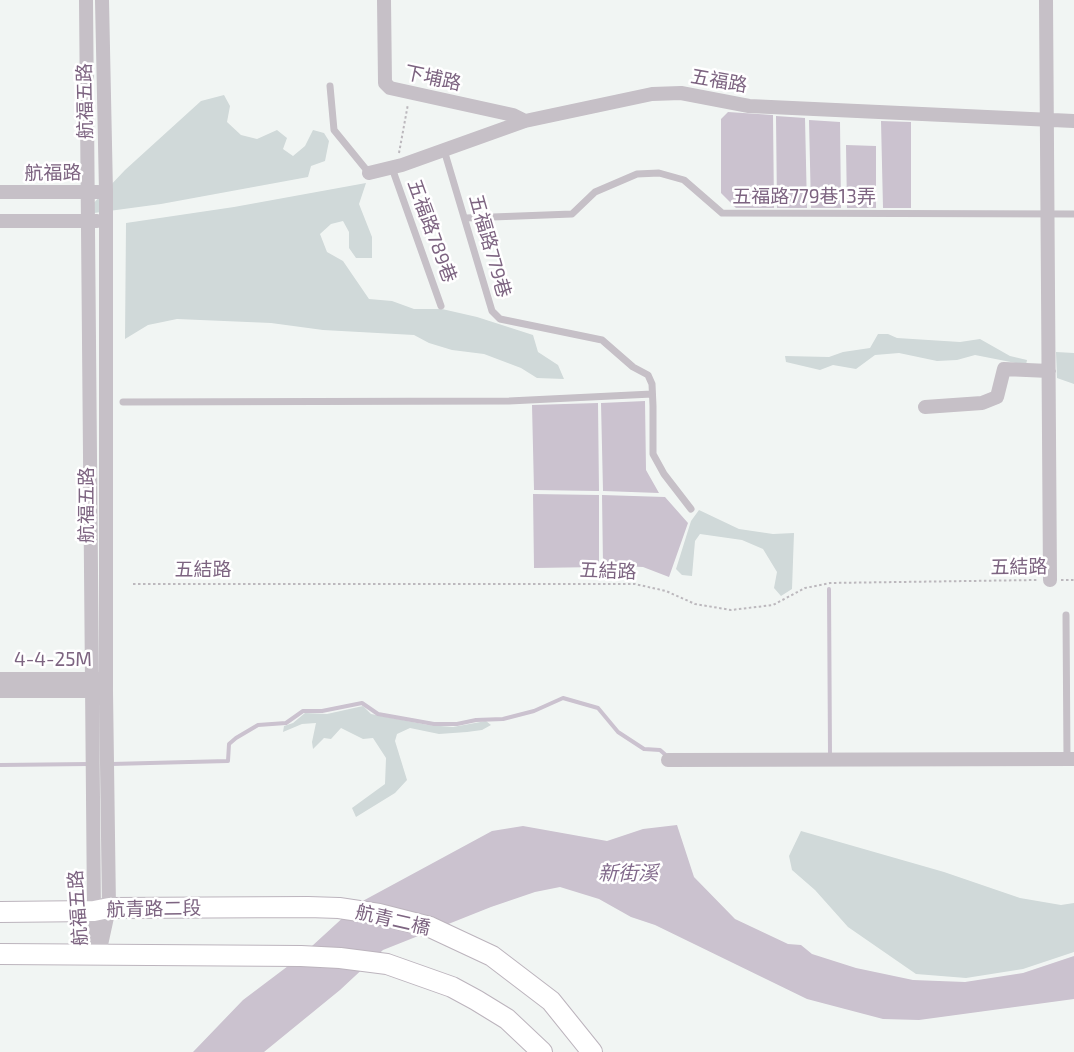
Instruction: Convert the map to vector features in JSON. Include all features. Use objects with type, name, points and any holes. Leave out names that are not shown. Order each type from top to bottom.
[{"type":"street","name":"航福五路","points":[[86,0],[93,764],[102,910]]},
{"type":"street","name":"航福五路","points":[[99,954],[102,910],[106,685],[106,192],[102,0]]},
{"type":"street","name":"下埔路","points":[[384,0],[385,83],[390,88],[513,115],[525,121]]},
{"type":"street","points":[[1046,0],[1050,580]]},
{"type":"street","name":"五福路","points":[[369,173],[392,168],[525,121],[652,94],[681,93],[749,106],[1074,121]]},
{"type":"street","name":"航福路","points":[[0,192],[106,192]]},
{"type":"street","points":[[0,221],[106,221]]},
{"type":"street","points":[[925,407],[982,403],[996,398],[1004,369],[1048,371]]},
{"type":"street","name":"4-4-25M","points":[[0,679],[106,685]]},
{"type":"street","name":"4-4-25M","points":[[0,691],[92,685]]},
{"type":"street","points":[[668,760],[1070,759]]},
{"type":"street","name":"航青路二段","points":[[0,912],[308,907]]},
{"type":"street","name":"航青二橋","points":[[308,907],[339,908],[379,914],[430,927],[474,946],[520,976],[551,1001],[592,1052]]},
{"type":"street","points":[[0,954],[340,958],[387,964],[452,988],[476,1000],[507,1019],[542,1052]]},
{"type":"lane","points":[[330,86],[334,130],[369,173]]},
{"type":"lane","name":"五福路779巷","points":[[444,150],[466,218],[492,310],[500,319],[602,340],[633,367],[648,375],[652,384],[652,394]]},
{"type":"lane","name":"五福路789巷","points":[[392,168],[441,306]]},
{"type":"lane","name":"五福路779巷13弄","points":[[466,218],[572,214],[595,192],[637,174],[659,173],[684,180],[722,213],[1074,214]]},
{"type":"lane","points":[[123,402],[509,401],[652,394],[653,454],[664,474],[691,509]]},
{"type":"lane","points":[[1066,615],[1070,759]]},
{"type":"path","points":[[398,155],[409,101]]},
{"type":"path","name":"五結路","points":[[133,584],[635,584],[666,591],[695,604],[731,610],[773,605],[805,588],[830,582],[1074,580]]},
{"type":"shaded area","points":[[224,95],[230,106],[227,122],[241,135],[257,139],[277,130],[287,138],[283,149],[293,156],[305,146],[313,130],[324,133],[329,141],[325,161],[311,166],[308,177],[161,204],[94,213],[89,208],[125,170],[201,101]]},
{"type":"shaded area","points":[[366,183],[359,204],[372,237],[372,258],[356,258],[349,248],[349,232],[343,221],[331,224],[320,234],[327,252],[343,261],[369,299],[392,301],[414,309],[442,309],[477,317],[533,335],[538,352],[558,365],[564,379],[537,378],[521,368],[484,354],[452,350],[429,343],[414,335],[323,330],[271,323],[177,319],[148,325],[125,339],[126,223],[234,207]]},
{"type":"shaded area","points":[[878,334],[888,334],[897,338],[960,342],[980,339],[1010,356],[1027,360],[1026,365],[975,355],[957,360],[937,361],[899,353],[875,355],[856,369],[833,365],[820,370],[786,362],[785,356],[829,357],[843,352],[870,348]]},
{"type":"shaded area","points":[[1056,352],[1074,353],[1074,384],[1057,378]]},
{"type":"shaded area","points":[[699,510],[739,529],[773,534],[794,533],[792,589],[781,596],[774,588],[777,572],[763,549],[742,540],[700,534],[695,541],[692,576],[682,575],[676,569],[691,521]]},
{"type":"shaded area","points":[[363,706],[371,714],[428,725],[453,727],[486,721],[491,725],[482,730],[439,734],[410,728],[397,734],[395,741],[407,780],[395,793],[356,817],[352,808],[385,784],[386,758],[373,738],[363,739],[341,728],[331,739],[324,738],[313,749],[312,742],[316,723],[302,724],[283,732],[284,726],[293,723],[305,713],[327,714]]},
{"type":"shaded area","points":[[801,831],[944,872],[1020,898],[1061,905],[1074,903],[1074,952],[1023,969],[966,978],[916,974],[848,927],[815,890],[792,870],[789,856]]},
{"type":"water","points":[[728,112],[773,115],[774,208],[736,208],[721,193],[721,119]]},
{"type":"water","points":[[776,116],[805,118],[807,208],[777,208]]},
{"type":"water","points":[[809,120],[840,122],[841,208],[811,208]]},
{"type":"water","points":[[881,121],[911,122],[911,208],[883,208]]},
{"type":"water","points":[[846,145],[876,146],[876,208],[847,208]]},
{"type":"water","points":[[645,401],[646,470],[659,493],[603,491],[601,403]]},
{"type":"water","points":[[598,403],[599,491],[534,490],[532,405]]},
{"type":"water","points":[[533,494],[599,495],[599,567],[534,568]]},
{"type":"water","points":[[602,495],[665,497],[688,523],[669,577],[643,567],[603,565]]},
{"type":"water","name":"新街溪","points":[[677,825],[694,877],[735,919],[788,944],[801,945],[812,954],[856,968],[913,980],[965,982],[1023,973],[1074,956],[1074,999],[919,1020],[883,1019],[807,999],[655,925],[631,917],[599,899],[560,887],[535,892],[491,907],[383,950],[340,990],[264,1052],[193,1052],[243,1000],[300,957],[359,903],[492,831],[523,826],[607,841],[643,829]]},
{"type":"waterway","points":[[829,589],[830,756]]},
{"type":"waterway","points":[[111,764],[228,761],[229,744],[236,738],[258,725],[286,723],[303,711],[322,711],[362,703],[378,714],[434,724],[457,724],[476,720],[503,719],[534,711],[563,698],[598,708],[618,732],[644,749],[660,750],[668,757]]},
{"type":"waterway","points":[[0,765],[89,764]]}]
